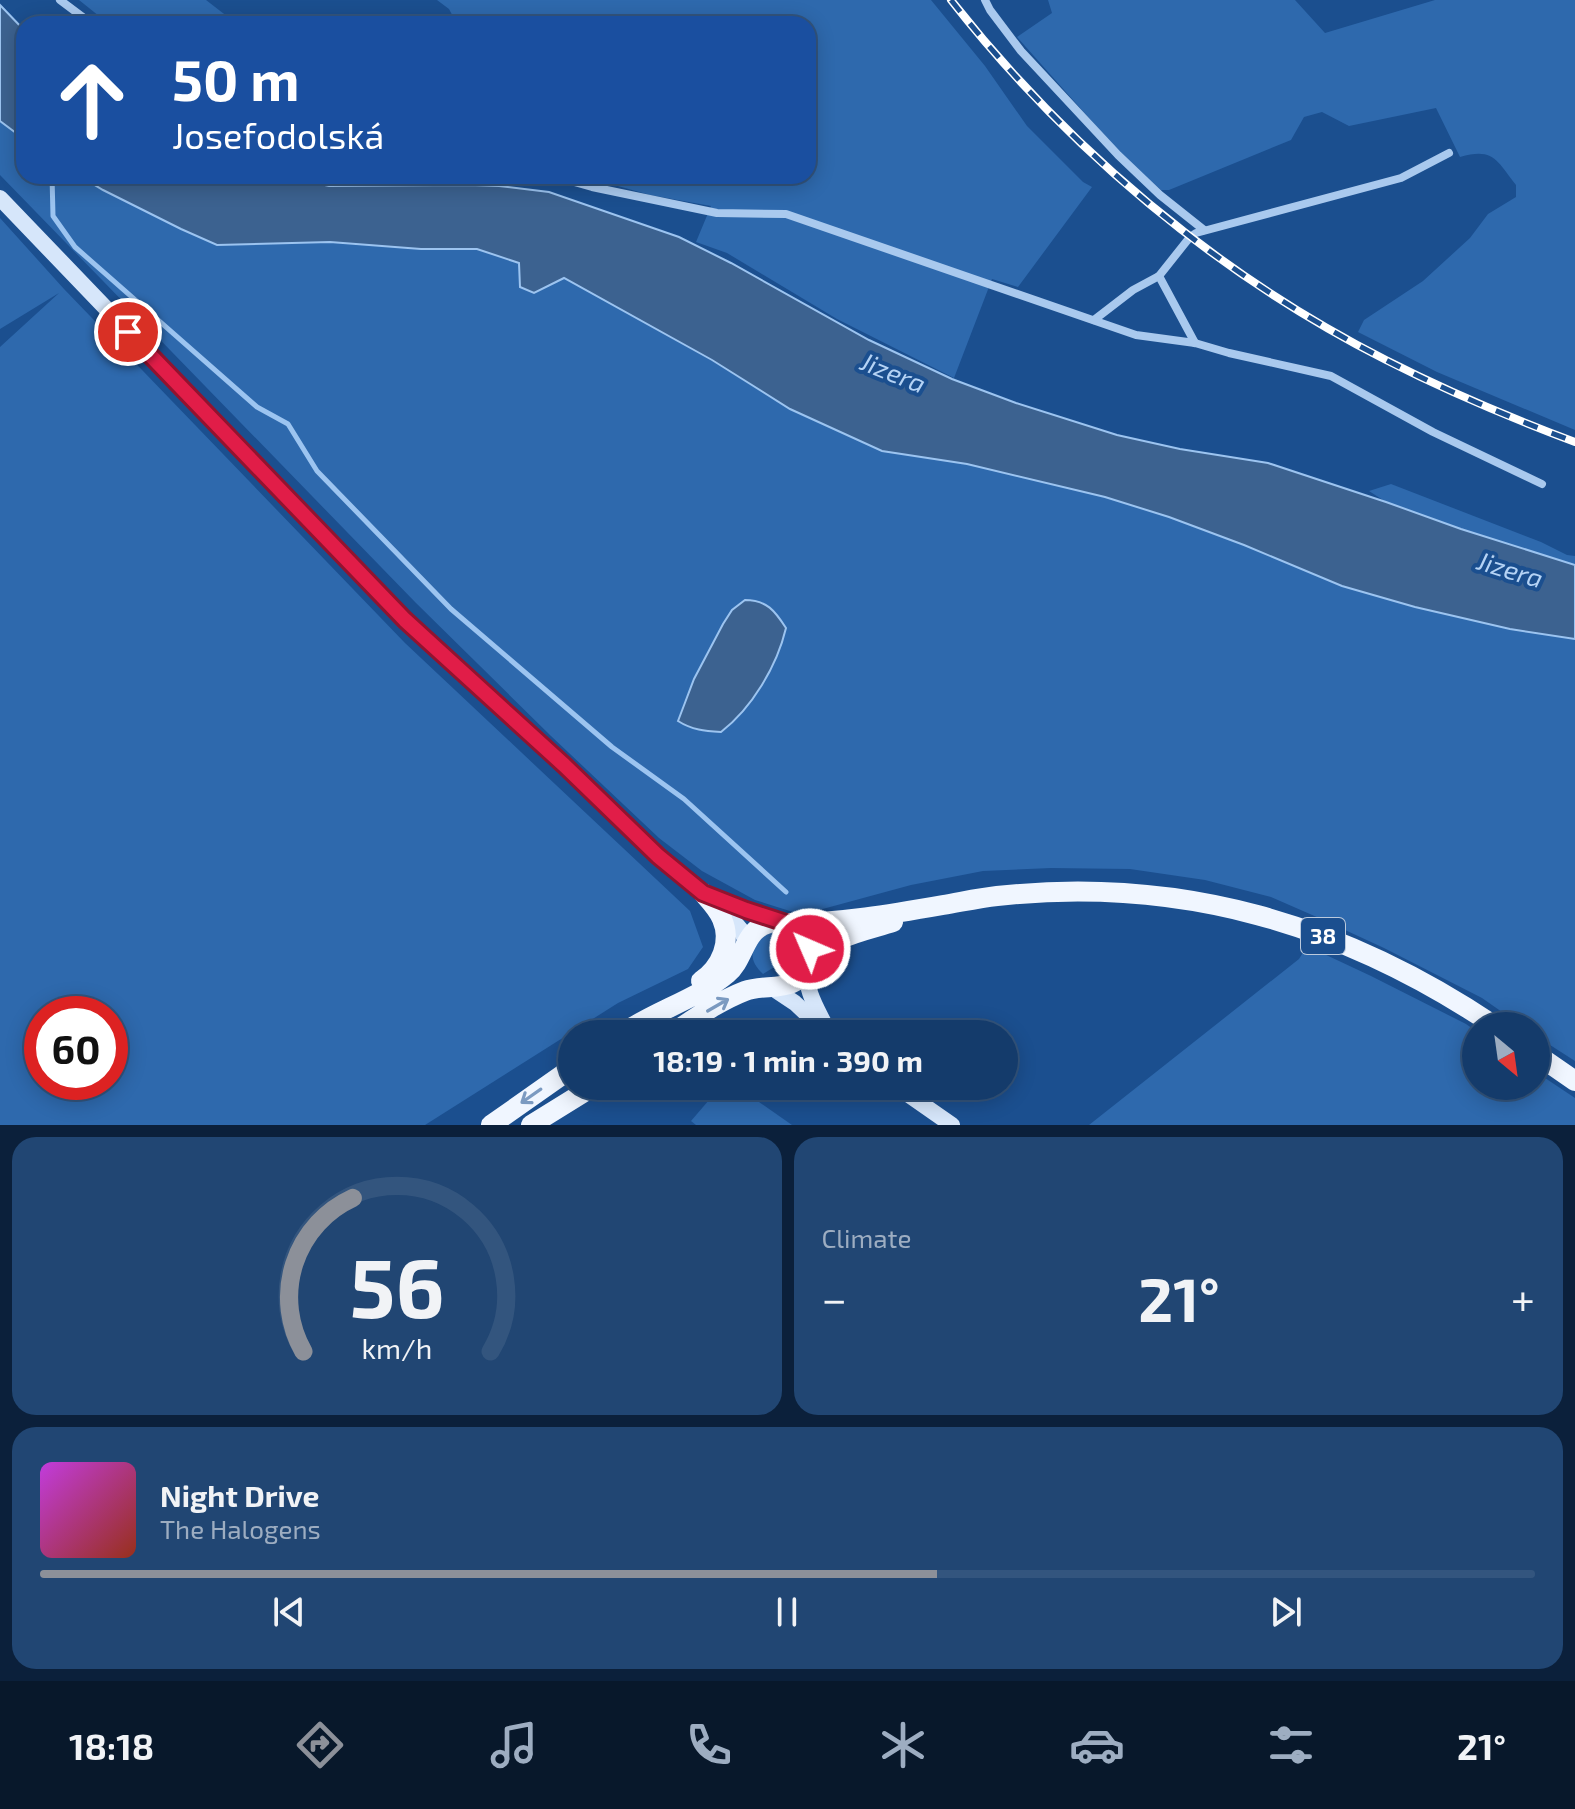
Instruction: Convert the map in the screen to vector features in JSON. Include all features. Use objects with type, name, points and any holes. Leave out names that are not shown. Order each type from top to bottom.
[{"type":"main road","points":[[0,198],[405,620],[564,765],[658,856],[724,910],[737,924],[746,945],[745,961],[756,980],[785,994],[814,1020]]},
{"type":"main road","name":"38","points":[[647,1020],[724,977],[738,963],[752,934],[761,926],[773,922],[829,922],[993,896],[1084,891],[1166,897],[1223,906],[1302,928],[1381,959],[1472,1012]]},
{"type":"main road","points":[[703,893],[798,928],[810,949],[806,979],[822,1020]]},
{"type":"main road","points":[[643,1020],[705,978],[722,957],[726,935],[723,920],[703,893]]},
{"type":"main road","name":"38","points":[[694,1020],[736,995],[753,989],[792,984],[819,952],[836,942],[944,905]]},
{"type":"main road","points":[[1550,1064],[1575,1081]]},
{"type":"main road","points":[[491,1125],[558,1078]]},
{"type":"main road","points":[[531,1125],[571,1100]]},
{"type":"main road","points":[[916,1100],[952,1125]]},
{"type":"street","points":[[60,0],[81,16]]},
{"type":"street","points":[[985,0],[1021,51],[1118,155],[1160,195],[1204,230]]},
{"type":"street","points":[[1094,320],[1133,290],[1159,276],[1190,237],[1204,230],[1401,178],[1449,153]]},
{"type":"street","points":[[581,184],[717,213],[786,214],[1136,335],[1195,343],[1331,376],[1433,432],[1542,484]]},
{"type":"street","points":[[1159,276],[1195,343]]},
{"type":"shaded area","points":[[79,0],[206,0],[227,16],[99,16]]},
{"type":"shaded area","points":[[437,0],[931,0],[985,66],[1027,126],[1083,182],[1092,187],[1018,287],[992,279],[954,378],[837,319],[727,253],[696,242],[711,206],[611,184],[816,184],[816,16],[453,16]]},
{"type":"shaded area","points":[[1048,0],[1295,0],[1325,33],[1435,0],[1575,0],[1575,430],[1437,372],[1358,332],[1364,320],[1423,281],[1470,238],[1488,214],[1516,197],[1516,185],[1494,158],[1480,154],[1460,157],[1436,108],[1349,126],[1322,112],[1304,117],[1291,140],[1169,190],[1161,190],[1121,154],[1017,37],[1052,13]]},
{"type":"shaded area","points":[[0,121],[16,133],[16,184],[93,184],[217,245],[330,242],[421,249],[477,249],[519,263],[534,293],[563,277],[790,409],[882,451],[967,464],[1105,497],[1244,545],[1342,586],[1510,629],[1575,639],[1575,1061],[1550,1045],[1550,1012],[1502,1012],[1482,998],[1319,918],[1271,897],[1205,880],[1130,869],[983,871],[911,885],[819,910],[793,912],[755,900],[702,871],[659,838],[416,603],[0,175]],"holes":[[[723,624],[703,731],[678,721],[694,679]]]},
{"type":"shaded area","points":[[0,218],[64,289],[405,643],[690,911],[703,947],[688,969],[618,1003],[591,1020],[558,1020],[558,1041],[425,1125],[0,1125],[0,347],[59,293],[0,329]]},
{"type":"shaded area","points":[[1391,484],[1575,556],[1575,565],[1461,529],[1386,502],[1369,491]]},
{"type":"shaded area","points":[[776,931],[791,938],[800,951],[763,974],[754,961],[754,948],[762,938]]},
{"type":"shaded area","points":[[1307,946],[1462,1022],[1462,1100],[1550,1100],[1550,1081],[1575,1098],[1575,1125],[1089,1125],[1299,959]]},
{"type":"shaded area","points":[[709,1100],[756,1100],[792,1125],[696,1125],[691,1121]]},
{"type":"water","points":[[0,5],[16,22],[16,133],[0,121]]},
{"type":"water","name":"Jizera","points":[[93,184],[468,185],[549,192],[679,237],[869,340],[952,379],[1016,403],[1117,435],[1268,463],[1575,565],[1575,639],[1510,629],[1342,586],[1244,545],[1105,497],[967,464],[882,451],[790,409],[712,360],[564,278],[534,293],[520,287],[519,263],[477,249],[421,249],[330,242],[217,245]]},
{"type":"water","points":[[745,600],[770,608],[786,628],[770,671],[753,699],[721,732],[699,730],[683,724],[678,721],[694,679],[732,610]]},
{"type":"waterway","points":[[52,184],[53,216],[75,247],[257,407],[288,424],[317,471],[451,609],[612,747],[684,799],[786,892]]},
{"type":"railway","points":[[951,0],[996,55],[1095,157],[1205,248],[1324,326],[1386,360],[1479,404],[1575,442]]},
{"type":"route","points":[[128,332],[405,620],[564,765],[674,871],[703,893],[795,926],[805,936],[810,949]]}]
